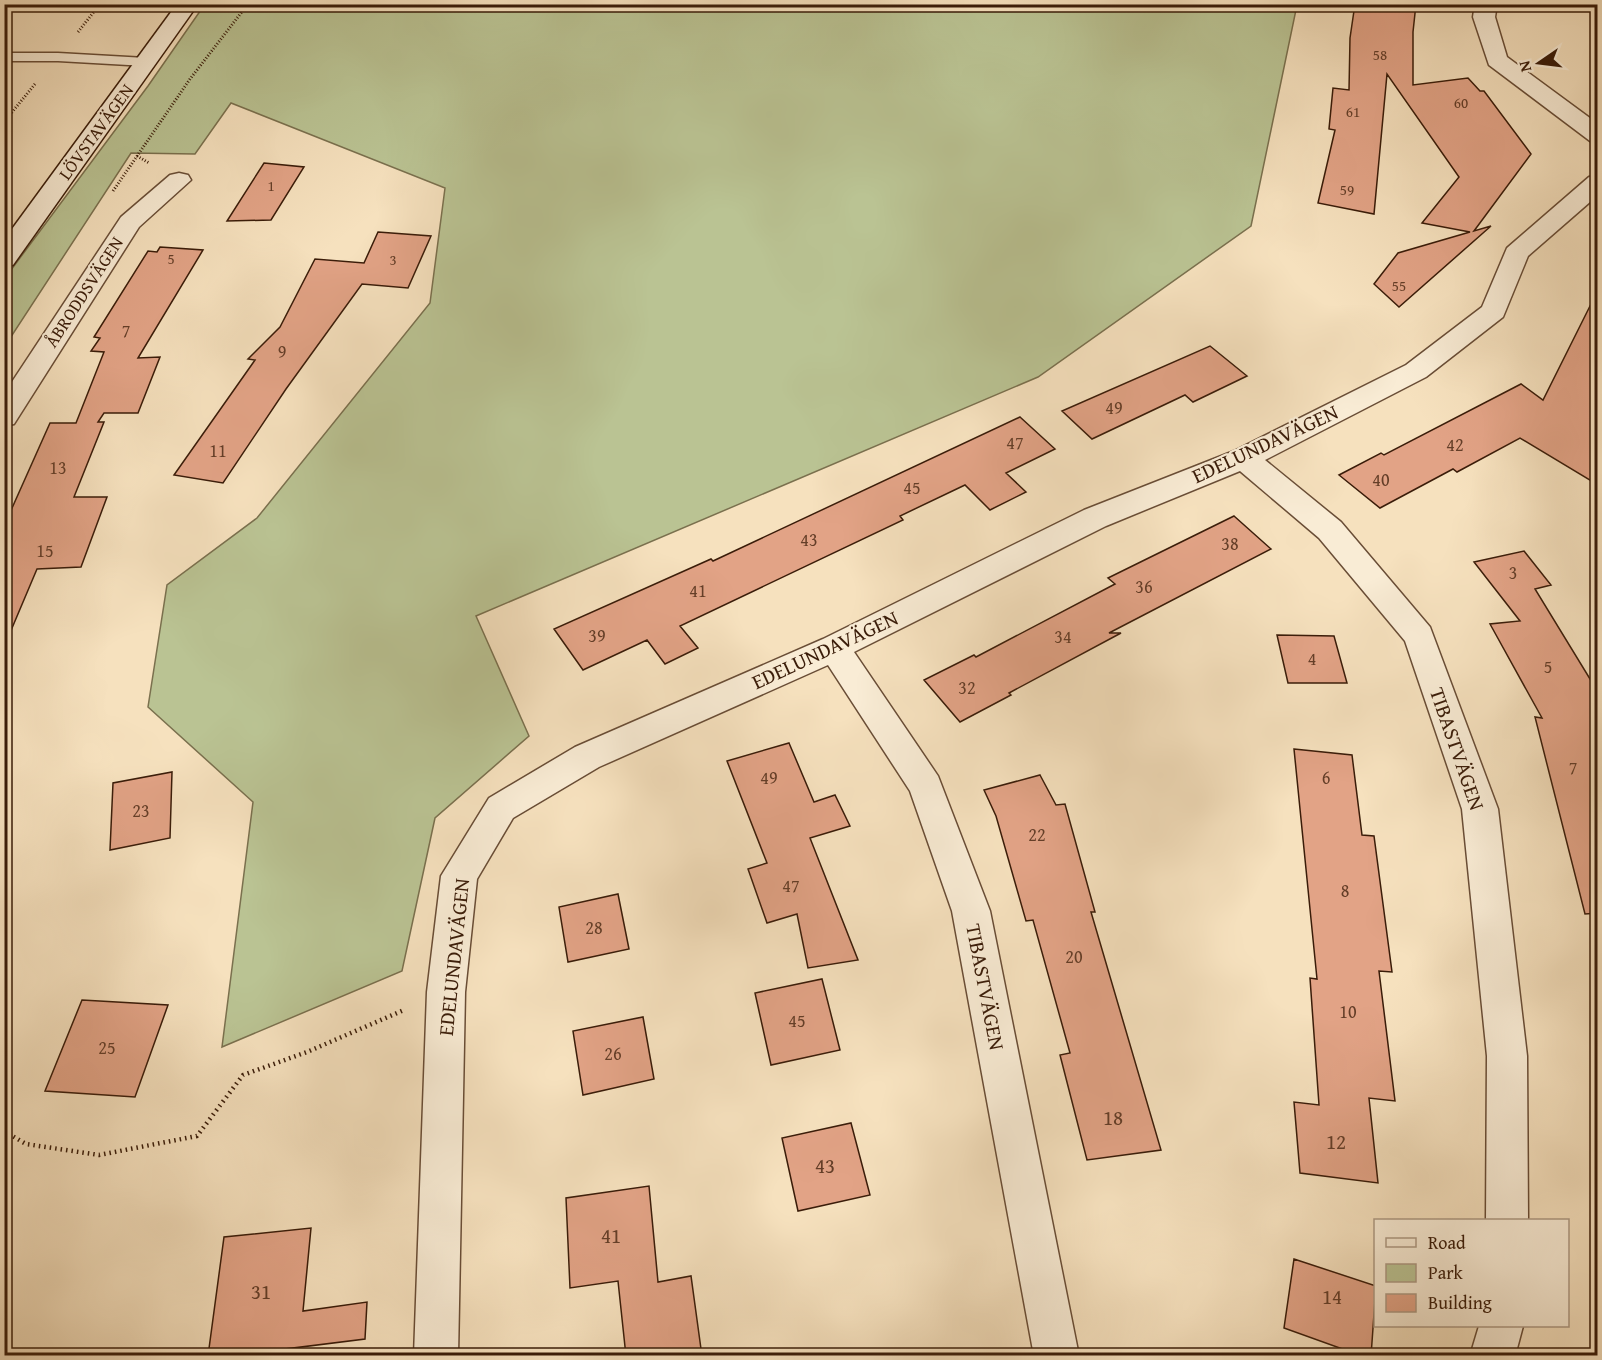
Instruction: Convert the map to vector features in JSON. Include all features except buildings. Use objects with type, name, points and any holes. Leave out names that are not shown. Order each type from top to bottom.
[{"type":"street","name":"LÖVSTAVÄGEN","points":[[4,223],[165,4]]},
{"type":"street","name":"LÖVSTAVÄGEN","points":[[4,259],[188,4]]},
{"type":"street","points":[[1486,4],[1484,17],[1497,60],[1598,136]]},
{"type":"street","name":"ÅBRODDSVÄGEN","points":[[4,417],[130,222],[179,180]]},
{"type":"street","name":"EDELUNDAVÄGEN","points":[[436,1356],[446,992],[459,876],[501,808],[587,757],[834,648],[1095,518],[1245,458],[1416,371],[1494,311],[1516,253],[1598,182]]},
{"type":"street","name":"TIBASTVÄGEN","points":[[1245,458],[1330,530],[1419,636],[1480,809],[1507,1056],[1507,1219]]},
{"type":"street","name":"TIBASTVÄGEN","points":[[834,648],[926,786],[971,911],[1057,1356]]},
{"type":"street","points":[[1492,1356],[1501,1327]]},
{"type":"lane","points":[[4,57],[146,62]]},
{"type":"path","points":[[110,195],[190,79],[248,4]]},
{"type":"path","points":[[4,1131],[26,1144],[99,1155],[197,1136],[243,1075],[307,1052],[446,992]]},
{"type":"green space","points":[[205,4],[1297,5],[1251,226],[1038,377],[476,616],[529,736],[435,818],[402,971],[222,1047],[253,802],[148,707],[167,585],[257,518],[430,303],[445,188],[231,103],[195,154],[131,153],[5,346],[5,278],[148,86]]}]
